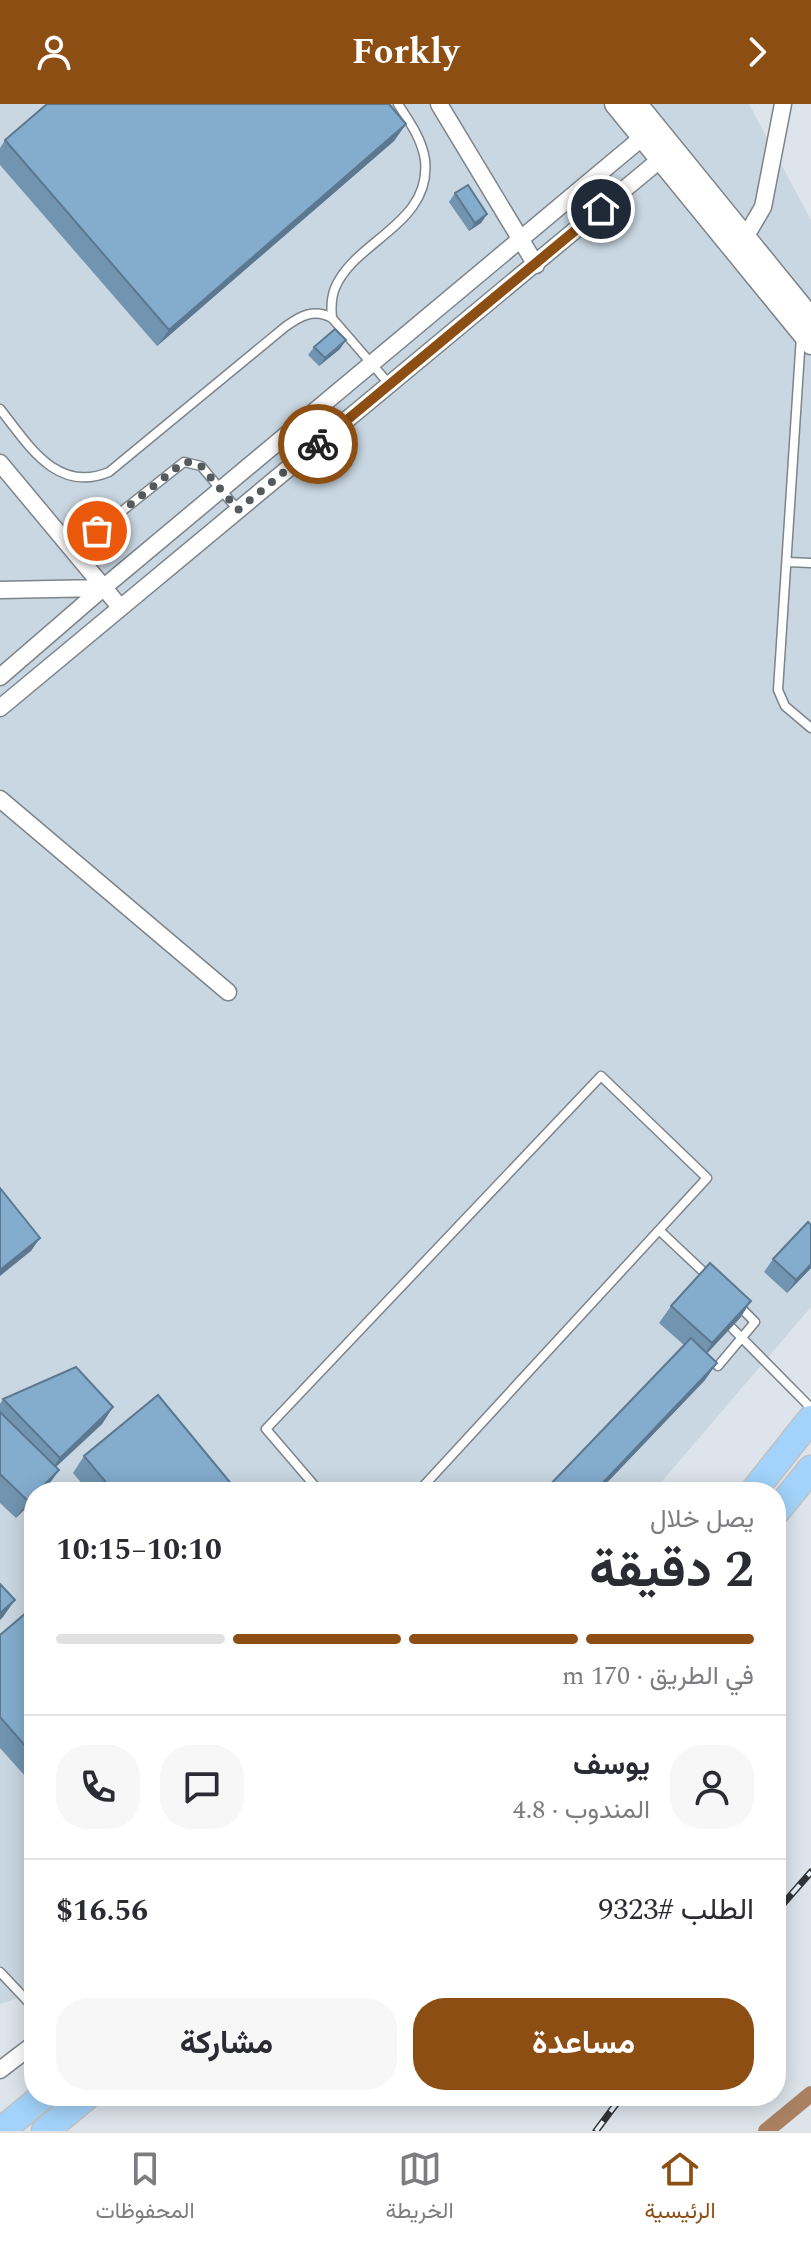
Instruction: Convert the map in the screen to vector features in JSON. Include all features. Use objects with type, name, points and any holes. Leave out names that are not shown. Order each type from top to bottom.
[{"type":"highway","points":[[761,1482],[811,1419]]},
{"type":"highway","points":[[786,1500],[811,1469]]},
{"type":"highway","points":[[1,2131],[31,2106]]},
{"type":"highway","points":[[59,2127],[78,2106]]},
{"type":"street","points":[[439,104],[536,265]]},
{"type":"street","points":[[615,104],[648,132],[808,331]]},
{"type":"street","points":[[637,104],[648,132]]},
{"type":"street","points":[[746,236],[763,207],[783,104]]},
{"type":"street","points":[[0,677],[648,132]]},
{"type":"street","points":[[666,155],[746,236],[808,331]]},
{"type":"street","points":[[0,708],[666,155]]},
{"type":"street","points":[[0,463],[120,607]]},
{"type":"street","points":[[0,590],[103,588]]},
{"type":"street","points":[[0,799],[228,992]]},
{"type":"street","points":[[0,2070],[24,2052]]},
{"type":"lane","points":[[332,318],[331,300],[336,285],[347,270],[411,210],[421,193],[425,158],[417,136],[398,104]]},
{"type":"lane","points":[[0,409],[37,455],[52,468],[70,477],[97,477],[109,472],[299,317],[322,313],[332,318],[390,385]]},
{"type":"lane","points":[[808,331],[778,690],[785,706],[811,728]]},
{"type":"lane","points":[[72,550],[180,464],[196,463],[238,510]]},
{"type":"lane","points":[[787,562],[811,563]]},
{"type":"lane","points":[[311,1482],[266,1429],[601,1076],[707,1178],[427,1482]]},
{"type":"lane","points":[[659,1230],[723,1291]]},
{"type":"lane","points":[[718,1366],[755,1322],[734,1301]]},
{"type":"lane","points":[[733,1329],[811,1408]]},
{"type":"lane","points":[[0,1972],[24,1997]]},
{"type":"shaded area","points":[[0,104],[749,104],[811,220],[811,1307],[662,1482],[24,1482],[24,1996],[0,2004]]},
{"type":"building","points":[[47,104],[389,104],[406,124],[169,330],[5,140]]},
{"type":"building","points":[[468,185],[487,214],[475,223],[455,193]]},
{"type":"building","points":[[335,329],[346,340],[325,358],[314,347]]},
{"type":"building","points":[[0,1188],[40,1238],[0,1270]]},
{"type":"building","points":[[808,1222],[811,1225],[811,1264],[796,1280],[773,1259]]},
{"type":"building","points":[[710,1263],[751,1301],[712,1343],[671,1306]]},
{"type":"building","points":[[691,1338],[717,1363],[604,1482],[553,1482]]},
{"type":"building","points":[[76,1367],[113,1407],[60,1458],[3,1399]]},
{"type":"building","points":[[158,1395],[230,1482],[106,1482],[84,1456]]},
{"type":"building","points":[[0,1412],[59,1470],[47,1482],[24,1482],[24,1497],[0,1474]]},
{"type":"building","points":[[0,1584],[15,1600],[0,1613]]},
{"type":"building","points":[[24,1615],[24,1745],[0,1717],[0,1635]]},
{"type":"waterway","points":[[766,2131],[811,2094]]},
{"type":"railway","points":[[786,1901],[811,1872]]},
{"type":"railway","points":[[596,2131],[615,2106]]},
{"type":"way so far","points":[[97,531],[184,462],[196,463],[207,471],[238,510],[318,444]]},
{"type":"route","points":[[318,444],[601,209]]}]
